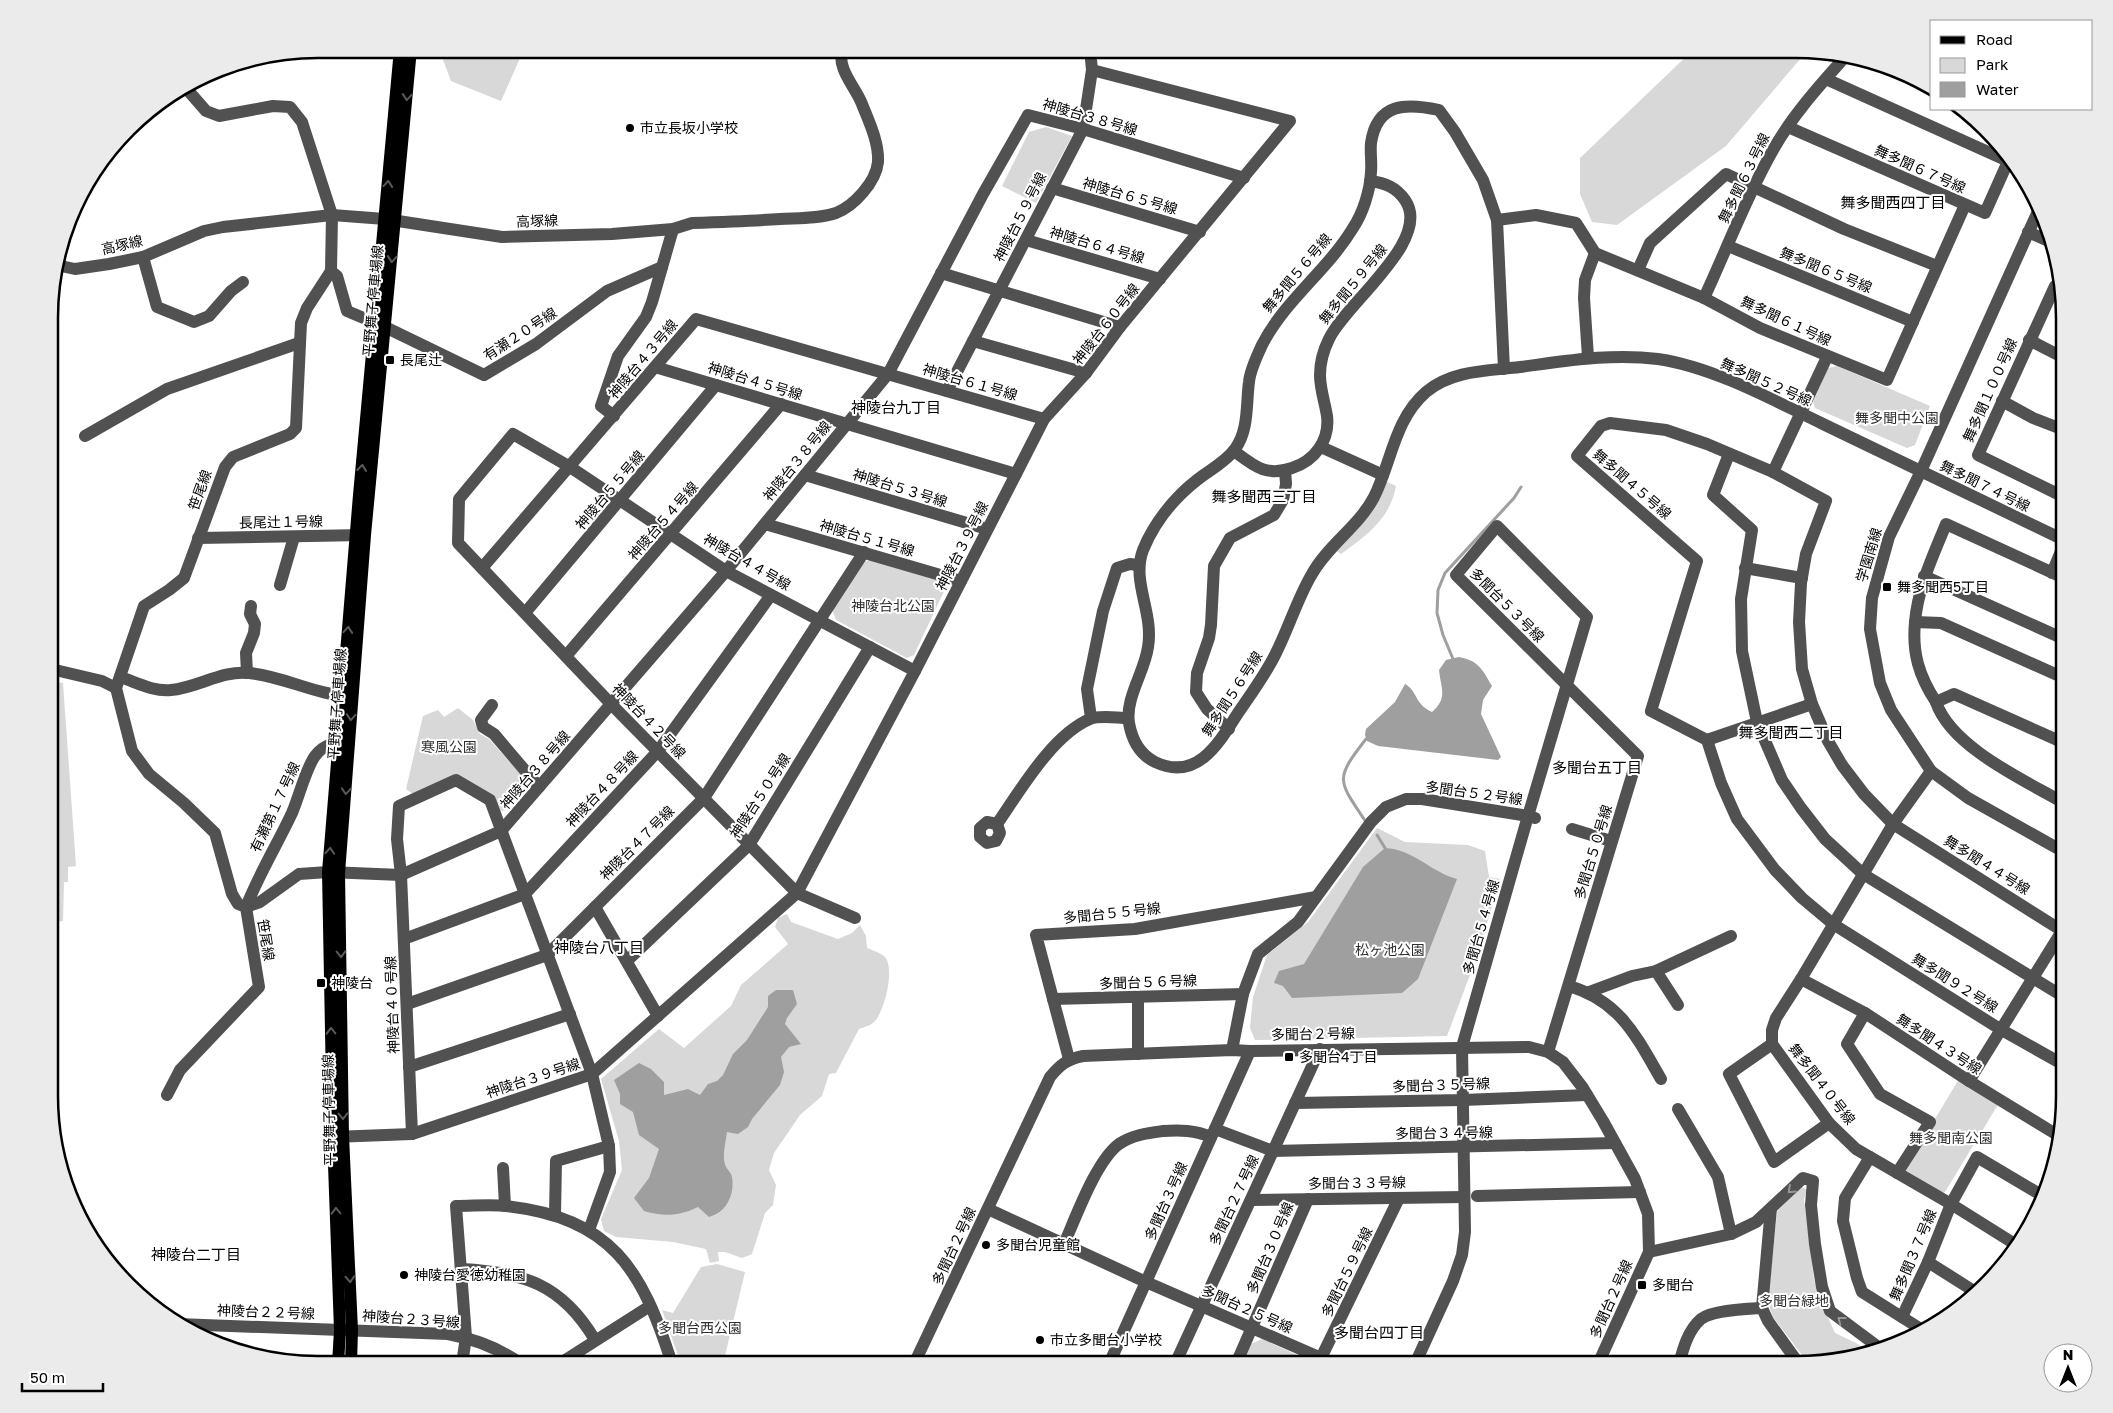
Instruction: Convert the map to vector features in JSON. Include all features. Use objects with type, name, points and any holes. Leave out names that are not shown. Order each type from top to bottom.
[{"type":"main road","name":"平野舞子停車場線","points":[[350,1356],[346,1330],[338,1136],[334,873],[343,742],[390,220],[399,58]]},
{"type":"main road","name":"平野舞子停車場線","points":[[390,220],[410,58]]},
{"type":"main road","name":"平野舞子停車場線","points":[[340,1356],[346,1330]]},
{"type":"street","name":"高塚線","points":[[62,266],[75,269],[143,257],[204,231],[332,214],[390,220],[502,238],[612,234],[673,229],[692,223],[814,218],[834,213],[848,207],[872,181],[878,163],[876,142],[862,102],[848,79],[840,58]]},
{"type":"street","name":"神陵台５９号線","points":[[947,391],[1083,129],[1092,70],[1091,58]]},
{"type":"street","name":"舞多聞６３号線","points":[[1704,298],[1753,188],[1773,149],[1788,127],[1841,61]]},
{"type":"street","points":[[1092,70],[1290,121],[1244,178]]},
{"type":"street","points":[[1826,79],[1998,154]]},
{"type":"street","points":[[188,91],[206,111],[219,116],[273,106],[290,107],[302,122],[332,214],[331,271]]},
{"type":"street","name":"舞多聞５６号線","points":[[1137,565],[1148,537],[1170,507],[1192,484],[1234,451],[1243,431],[1249,404],[1249,378],[1260,349],[1276,321],[1344,242],[1357,224],[1370,181],[1371,142],[1377,123],[1389,112],[1403,104],[1439,110],[1455,132],[1483,180],[1497,220],[1504,369]]},
{"type":"street","name":"神陵台３８号線","points":[[246,907],[260,902],[299,874],[402,875],[501,831],[726,571],[888,374],[1028,115],[1083,129],[1244,178]]},
{"type":"street","name":"舞多聞６７号線","points":[[1788,127],[1965,206],[1985,213],[2006,165]]},
{"type":"street","points":[[1638,270],[1650,243],[1726,174],[1844,229],[1937,266]]},
{"type":"street","name":"神陵台６０号線","points":[[1016,474],[1044,419],[1086,373],[1120,327],[1244,178]]},
{"type":"street","name":"舞多聞５９号線","points":[[1234,451],[1257,467],[1270,472],[1302,465],[1313,457],[1320,447],[1327,430],[1327,417],[1320,374],[1322,357],[1329,338],[1338,323],[1403,245],[1410,219],[1407,202],[1392,186],[1370,181]]},
{"type":"street","name":"神陵台６５号線","points":[[1052,188],[1200,232]]},
{"type":"street","name":"舞多聞６１号線","points":[[1595,253],[1704,298],[1760,328],[1887,380],[1965,206]]},
{"type":"street","points":[[1497,220],[1536,215],[1576,223],[1595,253],[1585,280],[1584,298],[1588,358]]},
{"type":"street","name":"学園南線","points":[[2035,217],[1921,471],[1889,537],[1874,590],[1870,629],[1880,683],[1891,710],[1931,771],[1968,798],[2056,848]]},
{"type":"street","points":[[614,416],[601,406],[618,356],[646,318],[673,229]]},
{"type":"street","points":[[2028,232],[2044,239]]},
{"type":"street","name":"神陵台６４号線","points":[[1026,240],[1160,279]]},
{"type":"street","name":"舞多聞６５号線","points":[[1728,246],[1913,322]]},
{"type":"street","points":[[143,257],[157,307],[194,322],[209,316],[231,291],[242,282]]},
{"type":"street","name":"有瀬２０号線","points":[[331,271],[337,276],[347,311],[381,325],[484,375],[536,344],[608,291],[662,267]]},
{"type":"street","name":"笹尾線","points":[[167,1095],[180,1070],[259,987],[246,907],[238,904],[232,894],[215,834],[184,803],[149,774],[132,751],[118,682],[144,606],[184,578],[225,467],[233,457],[290,434],[296,428],[301,323],[307,308],[331,271]]},
{"type":"street","points":[[941,273],[1000,289],[1120,327]]},
{"type":"street","name":"舞多聞１００号線","points":[[2054,289],[1978,455],[2056,493]]},
{"type":"street","name":"神陵台４３号線","points":[[482,568],[696,320],[888,374]]},
{"type":"street","points":[[2029,340],[2056,354]]},
{"type":"street","points":[[973,341],[1086,373]]},
{"type":"street","points":[[85,436],[167,389],[299,343]]},
{"type":"street","points":[[1773,472],[1828,357]]},
{"type":"street","name":"舞多聞５６号線","points":[[1128,718],[1136,747],[1152,761],[1174,768],[1208,757],[1272,661],[1312,573],[1320,560],[1370,504],[1405,415],[1425,392],[1444,380],[1477,371],[1588,358]]},
{"type":"street","name":"舞多聞５２号線","points":[[1588,358],[1652,359],[1690,366],[1717,375],[1921,471]]},
{"type":"street","name":"神陵台４５号線","points":[[656,367],[846,424]]},
{"type":"street","name":"神陵台６１号線","points":[[888,374],[1044,419]]},
{"type":"street","name":"神陵台５５号線","points":[[525,613],[716,385]]},
{"type":"street","points":[[2002,401],[2034,418],[2056,427]]},
{"type":"street","name":"神陵台５４号線","points":[[566,656],[672,535],[781,404]]},
{"type":"street","name":"舞多聞４５号線","points":[[1707,740],[1651,711],[1697,561],[1577,456],[1601,426],[1610,423],[1666,430],[1707,444],[1773,472],[1826,501],[1806,554],[1802,578],[1799,622],[1802,669],[1812,704],[1828,741],[1842,765],[1864,794],[1893,824]]},
{"type":"street","points":[[846,424],[1016,474]]},
{"type":"street","name":"神陵台４４号線","points":[[482,568],[458,542],[459,499],[513,434],[570,467],[726,571],[915,671]]},
{"type":"street","points":[[1320,447],[1383,475]]},
{"type":"street","points":[[1729,454],[1713,495],[1752,530],[1741,599],[1742,651],[1757,722],[1778,772],[1801,808],[1825,840],[1863,874],[2056,992]]},
{"type":"street","points":[[1229,728],[1207,709],[1196,692],[1197,673],[1210,632],[1214,566],[1230,538],[1274,514],[1283,500],[1286,484],[1285,470]]},
{"type":"street","name":"舞多聞７４号線","points":[[1921,471],[2056,536]]},
{"type":"street","name":"神陵台３９号線","points":[[338,1136],[412,1134],[592,1074],[797,893],[915,671],[1016,474]]},
{"type":"street","name":"神陵台５３号線","points":[[805,475],[988,529]]},
{"type":"street","name":"神陵台５１号線","points":[[765,524],[961,581]]},
{"type":"street","points":[[2056,575],[1946,524],[1924,576],[1917,601],[1914,635],[1923,682],[1936,702],[1938,709],[1957,735],[1984,757],[2056,798]]},
{"type":"street","name":"多聞台５３号線","points":[[1568,686],[1456,575],[1497,526],[1587,617]]},
{"type":"street","name":"長尾辻１号線","points":[[198,538],[361,536]]},
{"type":"street","points":[[280,585],[294,537]]},
{"type":"street","name":"神陵台４７号線","points":[[407,1004],[547,954],[595,908],[704,798],[864,552]]},
{"type":"street","points":[[2052,573],[2056,563]]},
{"type":"street","points":[[997,824],[1055,744],[1073,729],[1091,718],[1128,718],[1148,649],[1147,609],[1137,565],[1130,564],[1117,568],[1103,611],[1087,689],[1091,718]]},
{"type":"street","name":"神陵台４２号線","points":[[482,568],[612,705],[797,893]]},
{"type":"street","points":[[1745,568],[1802,578]]},
{"type":"street","points":[[1924,576],[2056,635]]},
{"type":"street","name":"神陵台４８号線","points":[[404,939],[525,894],[658,751],[771,595]]},
{"type":"street","points":[[247,673],[246,653],[254,633],[255,624],[250,614],[251,606]]},
{"type":"street","name":"多聞台５２号線","points":[[1232,1050],[1243,994],[1258,954],[1298,922],[1371,822],[1386,807],[1406,799],[1422,800],[1532,817],[1587,617]]},
{"type":"street","points":[[1915,622],[1941,623],[2056,674]]},
{"type":"street","name":"神陵台５０号線","points":[[627,961],[750,845],[870,647]]},
{"type":"street","points":[[58,670],[102,681],[118,682],[157,690],[171,690],[226,676],[247,673],[347,696]]},
{"type":"street","name":"多聞台５０号線","points":[[1548,1052],[1638,756],[1568,686]]},
{"type":"street","points":[[1936,702],[1954,694],[2056,739]]},
{"type":"street","points":[[1812,704],[1707,740],[1721,783],[1737,819],[1775,870],[1802,898],[1833,924]]},
{"type":"street","points":[[492,705],[481,720],[483,727],[494,734],[540,787]]},
{"type":"street","name":"有瀬第１７号線","points":[[246,907],[258,876],[291,813],[315,756],[327,744],[343,742]]},
{"type":"street","name":"舞多聞４０号線","points":[[1931,771],[1893,824],[1776,1018],[1772,1030],[1772,1044],[1829,1123],[1856,1148],[2011,1242]]},
{"type":"street","name":"神陵台４０号線","points":[[412,1134],[402,875],[397,839],[399,806],[456,780],[490,800],[501,831]]},
{"type":"street","name":"多聞台５４号線","points":[[1419,1356],[1453,1281],[1462,1255],[1471,1197],[1464,1148],[1462,1047],[1532,817]]},
{"type":"street","name":"舞多聞４４号線","points":[[1893,824],[2056,927]]},
{"type":"street","points":[[1572,829],[1612,841]]},
{"type":"street","points":[[501,831],[592,1074],[609,1146],[610,1172],[589,1230]]},
{"type":"street","points":[[797,893],[855,918]]},
{"type":"street","name":"多聞台５５号線","points":[[1069,1059],[1036,935],[1135,929],[1316,897]]},
{"type":"street","points":[[595,908],[658,1016]]},
{"type":"street","name":"舞多聞９２号線","points":[[1833,924],[2000,1029],[2056,1060]]},
{"type":"street","points":[[1589,992],[1632,976],[1656,971],[1731,936]]},
{"type":"street","points":[[1969,1081],[2056,943]]},
{"type":"street","points":[[1656,971],[1678,1005]]},
{"type":"street","name":"舞多聞４３号線","points":[[1801,979],[1865,1013],[1969,1081],[2053,1132]]},
{"type":"street","points":[[1569,986],[1589,992],[1615,1010],[1636,1036],[1661,1079]]},
{"type":"street","name":"多聞台５６号線","points":[[1053,999],[1243,994]]},
{"type":"street","points":[[1138,997],[1138,1054]]},
{"type":"street","points":[[1865,1013],[1847,1044],[1880,1094],[1930,1122],[1896,1173]]},
{"type":"street","points":[[409,1067],[570,1014]]},
{"type":"street","points":[[1772,1044],[1729,1074],[1774,1162],[1829,1123]]},
{"type":"street","name":"多聞台２号線","points":[[918,1356],[1050,1077],[1060,1065],[1069,1059],[1083,1056],[1232,1050],[1462,1047],[1529,1047],[1548,1052],[1563,1062],[1587,1095],[1615,1143],[1640,1192],[1648,1214],[1649,1252],[1602,1356]]},
{"type":"street","name":"多聞台２７号線","points":[[1179,1356],[1320,1049]]},
{"type":"street","name":"多聞台３号線","points":[[1113,1356],[1250,1051]]},
{"type":"street","name":"多聞台３５号線","points":[[1295,1104],[1587,1095]]},
{"type":"street","points":[[1678,1109],[1718,1177],[1731,1234]]},
{"type":"street","points":[[1064,1244],[1101,1164],[1119,1144],[1143,1133],[1181,1130],[1213,1133],[1273,1151]]},
{"type":"street","name":"多聞台３４号線","points":[[1273,1151],[1615,1143]]},
{"type":"street","points":[[555,1215],[556,1161],[609,1146]]},
{"type":"street","points":[[1870,1157],[1845,1198],[1843,1221],[1857,1278],[1862,1292],[1916,1326]]},
{"type":"street","name":"舞多聞３７号線","points":[[1902,1317],[1928,1262],[1951,1204],[1977,1157],[2037,1192]]},
{"type":"street","points":[[503,1168],[505,1206]]},
{"type":"street","points":[[1649,1252],[1731,1234],[1756,1222],[1803,1178],[1813,1181],[1811,1205],[1815,1244],[1822,1287],[1830,1311],[1874,1344]]},
{"type":"street","name":"多聞台３３号線","points":[[1251,1200],[1471,1197],[1640,1192]]},
{"type":"street","name":"多聞台５９号線","points":[[1323,1356],[1399,1198]]},
{"type":"street","name":"多聞台３０号線","points":[[1239,1356],[1308,1199]]},
{"type":"street","points":[[463,1356],[466,1337],[456,1206],[505,1206],[555,1215],[575,1222],[608,1243],[624,1261],[641,1286],[661,1330],[669,1356]]},
{"type":"street","points":[[1771,1208],[1762,1308],[1768,1321],[1794,1356]]},
{"type":"street","name":"多聞台２５号線","points":[[988,1209],[1146,1282],[1317,1356]]},
{"type":"street","points":[[1928,1262],[1970,1288]]},
{"type":"street","points":[[461,1269],[495,1271],[517,1276],[550,1290],[571,1306],[584,1321],[595,1340]]},
{"type":"street","points":[[571,1356],[650,1306]]},
{"type":"street","points":[[1681,1356],[1686,1339],[1702,1319],[1732,1309],[1762,1308]]},
{"type":"street","name":"神陵台２２号線","points":[[194,1325],[346,1330]]},
{"type":"street","name":"神陵台２３号線","points":[[346,1330],[448,1334],[466,1337],[509,1356]]},
{"type":"green space","points":[[442,58],[520,58],[501,101],[451,81]]},
{"type":"green space","points":[[1685,58],[1801,58],[1726,146],[1617,225],[1592,222],[1580,194],[1580,158]]},
{"type":"green space","points":[[1046,127],[1072,136],[1036,203],[1002,186],[1029,132]]},
{"type":"green space","name":"舞多聞中公園","points":[[1837,366],[1930,406],[1915,445],[1907,448],[1815,408],[1813,402],[1828,368]]},
{"type":"green space","points":[[1387,482],[1396,486],[1389,508],[1383,517],[1368,533],[1341,554],[1335,550]]},
{"type":"green space","name":"神陵台北公園","points":[[871,560],[943,581],[947,585],[914,655],[907,658],[836,620],[832,609],[862,562]]},
{"type":"green space","points":[[58,682],[63,683],[76,866],[68,867],[68,882],[64,882],[63,921],[58,922]]},
{"type":"green space","name":"寒風公園","points":[[458,708],[473,720],[480,734],[489,739],[527,781],[504,811],[499,810],[493,795],[460,775],[413,794],[406,789],[423,716],[438,710],[444,717]]},
{"type":"green space","name":"松ヶ池公園","points":[[1377,828],[1405,842],[1468,845],[1485,851],[1489,877],[1500,879],[1479,951],[1447,1036],[1255,1040],[1250,1028],[1253,997],[1267,955],[1308,922]]},
{"type":"green space","points":[[787,914],[791,922],[838,939],[852,933],[860,925],[866,936],[867,948],[885,957],[888,963],[889,979],[883,1007],[876,1020],[870,1025],[859,1029],[836,1073],[829,1074],[822,1096],[800,1115],[774,1153],[769,1170],[776,1185],[773,1205],[765,1213],[752,1254],[742,1258],[725,1252],[718,1252],[719,1261],[710,1263],[706,1249],[673,1242],[616,1237],[604,1231],[601,1219],[622,1170],[619,1141],[601,1079],[659,1029],[684,1048],[731,1006],[741,985],[788,944],[775,927],[778,918]]},
{"type":"green space","name":"舞多聞南公園","points":[[1959,1079],[1999,1103],[1945,1192],[1939,1194],[1903,1172]]},
{"type":"green space","name":"多聞台緑地","points":[[1800,1186],[1807,1190],[1804,1199],[1814,1280],[1822,1304],[1835,1333],[1861,1347],[1847,1351],[1803,1356],[1773,1317],[1768,1302],[1777,1212],[1785,1199]]},
{"type":"green space","name":"多聞台西公園","points":[[717,1264],[745,1272],[725,1356],[678,1356],[662,1310],[673,1313],[701,1267]]},
{"type":"green space","points":[[1262,1339],[1299,1356],[1246,1356],[1251,1344]]},
{"type":"water","points":[[1459,657],[1476,663],[1492,686],[1483,700],[1481,714],[1501,757],[1498,760],[1378,746],[1367,741],[1366,729],[1395,702],[1405,684],[1412,690],[1422,706],[1432,712],[1442,698],[1439,670],[1446,660]]},
{"type":"water","points":[[1385,848],[1404,852],[1457,879],[1418,979],[1402,993],[1292,998],[1283,986],[1274,983],[1279,971],[1304,964],[1363,867]]},
{"type":"water","points":[[776,990],[793,990],[797,1004],[785,1024],[801,1044],[789,1047],[781,1057],[784,1072],[780,1085],[752,1119],[748,1127],[738,1134],[727,1132],[724,1161],[733,1184],[731,1197],[720,1212],[709,1217],[698,1207],[672,1215],[644,1211],[634,1198],[649,1178],[659,1149],[639,1135],[633,1112],[620,1104],[620,1094],[614,1080],[639,1063],[651,1069],[664,1082],[664,1095],[688,1089],[700,1095],[708,1084],[717,1081],[723,1075],[733,1054],[747,1040],[768,1007],[768,996]]},
{"type":"waterway","points":[[1453,659],[1443,635],[1437,613],[1438,590],[1445,573],[1514,498],[1521,487]]},
{"type":"waterway","points":[[1366,739],[1349,763],[1344,780],[1345,788],[1366,822]]},
{"type":"waterway","points":[[1377,835],[1385,848]]},
{"type":"place","name":"市立長坂小学校","points":[[630,128]]},
{"type":"place","name":"長尾辻","points":[[390,360]]},
{"type":"place","name":"舞多聞西5丁目","points":[[1887,587]]},
{"type":"place","name":"神陵台","points":[[321,983]]},
{"type":"place","name":"多聞台4丁目","points":[[1289,1057]]},
{"type":"place","name":"多聞台児童館","points":[[986,1245]]},
{"type":"place","name":"神陵台愛徳幼稚園","points":[[404,1275]]},
{"type":"place","name":"多聞台","points":[[1642,1285]]},
{"type":"place","name":"市立多聞台小学校","points":[[1040,1340]]},
{"type":"district","name":"舞多聞西四丁目","points":[[1893,203]]},
{"type":"district","name":"神陵台九丁目","points":[[896,408]]},
{"type":"district","name":"舞多聞西三丁目","points":[[1264,497]]},
{"type":"district","name":"舞多聞西二丁目","points":[[1791,733]]},
{"type":"district","name":"多聞台五丁目","points":[[1597,768]]},
{"type":"district","name":"神陵台八丁目","points":[[599,948]]},
{"type":"district","name":"神陵台二丁目","points":[[196,1255]]},
{"type":"district","name":"多聞台四丁目","points":[[1379,1333]]}]
